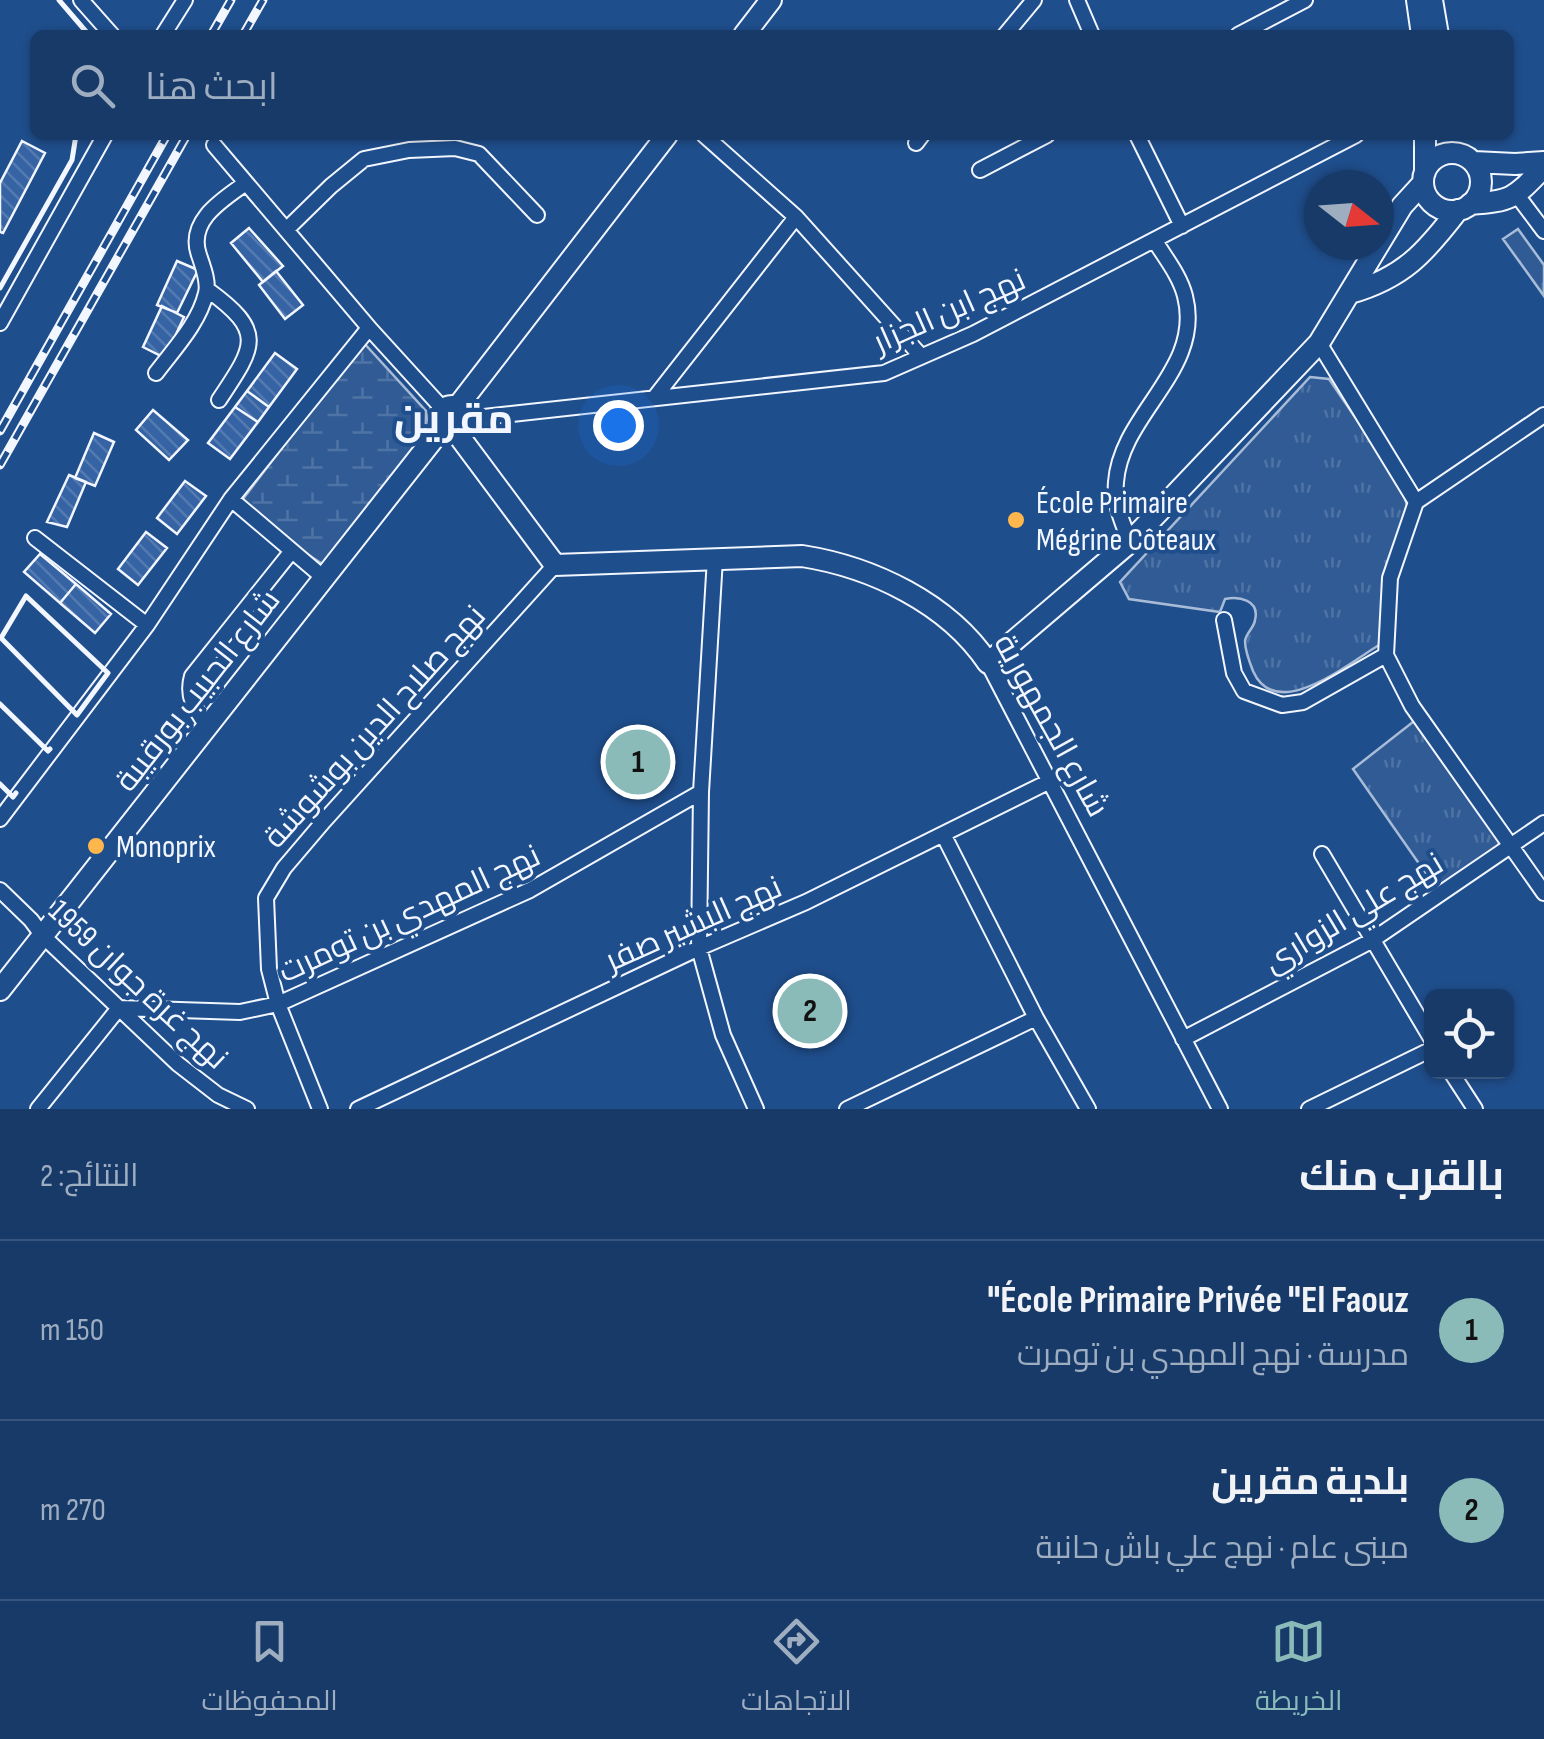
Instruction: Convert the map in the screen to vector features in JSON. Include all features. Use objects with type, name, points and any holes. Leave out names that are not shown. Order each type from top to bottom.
[{"type":"street","points":[[81,0],[108,30]]},
{"type":"street","points":[[165,30],[184,0]]},
{"type":"street","points":[[748,30],[771,0]]},
{"type":"street","points":[[1009,30],[1034,0]]},
{"type":"street","points":[[1077,0],[1090,30]]},
{"type":"street","points":[[1247,30],[1304,0]]},
{"type":"street","points":[[1417,0],[1421,30]]},
{"type":"street","points":[[1432,0],[1437,30]]},
{"type":"street","points":[[0,322],[102,140]]},
{"type":"street","name":"شارع الحبيب بورقيبة","points":[[0,990],[453,419],[663,140]]},
{"type":"street","points":[[710,140],[796,217],[921,356]]},
{"type":"street","points":[[980,170],[1037,140]]},
{"type":"street","points":[[1140,140],[1182,226]]},
{"type":"street","name":"نهج ابن الجزار","points":[[453,419],[884,372],[973,334],[1346,140]]},
{"type":"street","points":[[1425,140],[1426,195],[1446,210],[1504,202],[1517,195],[1544,164]]},
{"type":"street","points":[[214,145],[369,328],[453,419],[555,565]]},
{"type":"street","points":[[286,230],[364,159],[409,150],[454,148],[480,154],[537,216]]},
{"type":"street","points":[[1350,293],[1394,276],[1435,240],[1481,186],[1480,174],[1463,150]]},
{"type":"street","points":[[988,663],[1130,542],[1319,344],[1402,206],[1442,155],[1463,150],[1514,164],[1544,164]]},
{"type":"street","points":[[219,400],[244,361],[250,340],[244,320],[208,290],[195,244],[202,220],[246,183]]},
{"type":"street","points":[[1517,195],[1544,231]]},
{"type":"street","points":[[654,397],[796,217]]},
{"type":"street","points":[[1130,542],[1117,511],[1116,480],[1122,456],[1182,353],[1188,321],[1179,280],[1155,241]]},
{"type":"street","points":[[156,374],[196,319],[208,290]]},
{"type":"street","points":[[0,819],[147,625],[232,499],[369,328]]},
{"type":"street","points":[[1319,344],[1416,502]]},
{"type":"street","points":[[1544,415],[1416,502],[1390,578],[1386,655],[1412,706],[1544,893]]},
{"type":"street","points":[[232,499],[324,578]]},
{"type":"street","points":[[35,538],[147,625]]},
{"type":"street","points":[[207,726],[190,700],[192,676],[291,552]]},
{"type":"street","name":"شارع الجمهورية","points":[[555,565],[802,556],[856,568],[912,595],[962,630],[988,663],[1215,1107]]},
{"type":"street","points":[[715,558],[701,792],[698,948],[723,1035],[756,1109]]},
{"type":"street","name":"نهج صلاح الدين بوشوشة","points":[[320,1109],[278,1004],[270,970],[266,898],[284,868],[555,565]]},
{"type":"street","points":[[1224,620],[1234,673],[1244,691],[1282,704],[1303,702],[1386,655]]},
{"type":"street","name":"نهج البشير صفر","points":[[358,1109],[944,836],[1048,782]]},
{"type":"street","name":"نهج المهدي بن تومرت","points":[[120,1008],[240,1012],[278,1004],[530,890],[701,792]]},
{"type":"street","name":"نهج علي الزواري","points":[[1183,1039],[1371,941],[1544,822]]},
{"type":"street","points":[[944,836],[1036,1018],[1088,1109]]},
{"type":"street","points":[[1322,854],[1424,1027]]},
{"type":"street","name":"نهج غرة جوان 1959","points":[[0,890],[43,936],[202,1084],[247,1109]]},
{"type":"street","points":[[38,1109],[120,1008]]},
{"type":"street","points":[[847,1109],[1036,1018]]},
{"type":"street","points":[[1309,1109],[1424,1054]]},
{"type":"street","points":[[1456,1079],[1475,1109]]},
{"type":"green space","points":[[1518,229],[1544,265],[1544,296],[1503,239]]},
{"type":"green space","points":[[363,342],[426,411],[425,438],[324,565],[236,508]]},
{"type":"green space","points":[[1310,377],[1329,379],[1400,483],[1407,505],[1384,582],[1379,645],[1313,685],[1278,692],[1264,686],[1248,656],[1245,641],[1256,613],[1251,604],[1242,599],[1225,599],[1220,612],[1129,599],[1120,582]]},
{"type":"green space","points":[[1418,718],[1500,836],[1498,848],[1436,888],[1353,769]]},
{"type":"building","points":[[22,141],[45,153],[3,233],[0,183]]},
{"type":"building","points":[[249,228],[283,266],[263,282],[231,243]]},
{"type":"building","points":[[177,261],[198,270],[177,313],[157,305]]},
{"type":"building","points":[[276,271],[303,305],[285,319],[259,285]]},
{"type":"building","points":[[162,306],[184,317],[165,358],[143,347]]},
{"type":"building","points":[[275,353],[297,369],[269,407],[247,391]]},
{"type":"building","points":[[247,391],[269,407],[258,422],[235,407]]},
{"type":"building","points":[[235,407],[258,422],[230,459],[208,443]]},
{"type":"building","points":[[153,410],[188,440],[169,460],[136,430]]},
{"type":"building","points":[[94,433],[114,442],[95,486],[75,478]]},
{"type":"building","points":[[69,475],[86,482],[67,527],[47,522]]},
{"type":"building","points":[[185,481],[206,496],[177,534],[157,518]]},
{"type":"building","points":[[146,532],[167,548],[138,585],[118,569]]},
{"type":"building","points":[[40,554],[76,584],[60,603],[24,572]]},
{"type":"building","points":[[76,584],[111,614],[95,633],[60,603]]},
{"type":"railway","points":[[214,30],[231,0]]},
{"type":"railway","points":[[246,30],[263,0]]},
{"type":"railway","points":[[0,431],[164,140]]},
{"type":"railway","points":[[0,465],[184,140]]},
{"type":"wall","points":[[59,0],[85,30]]},
{"type":"wall","points":[[0,288],[72,160],[75,140]]},
{"type":"wall","points":[[26,596],[108,673],[77,715],[1,638],[26,596]]},
{"type":"wall","points":[[0,704],[50,749]]},
{"type":"wall","points":[[0,784],[13,797],[16,793]]},
{"type":"place","name":"École Primaire Mégrine Côteaux","points":[[1016,520]]},
{"type":"place","name":"École Primaire Privée \"El Faouz\"","points":[[638,762]]},
{"type":"place","name":"Monoprix","points":[[96,846]]},
{"type":"place","name":"بلدية مقرين","points":[[810,1011]]},
{"type":"district","name":"مقرين","points":[[454,418]]}]
